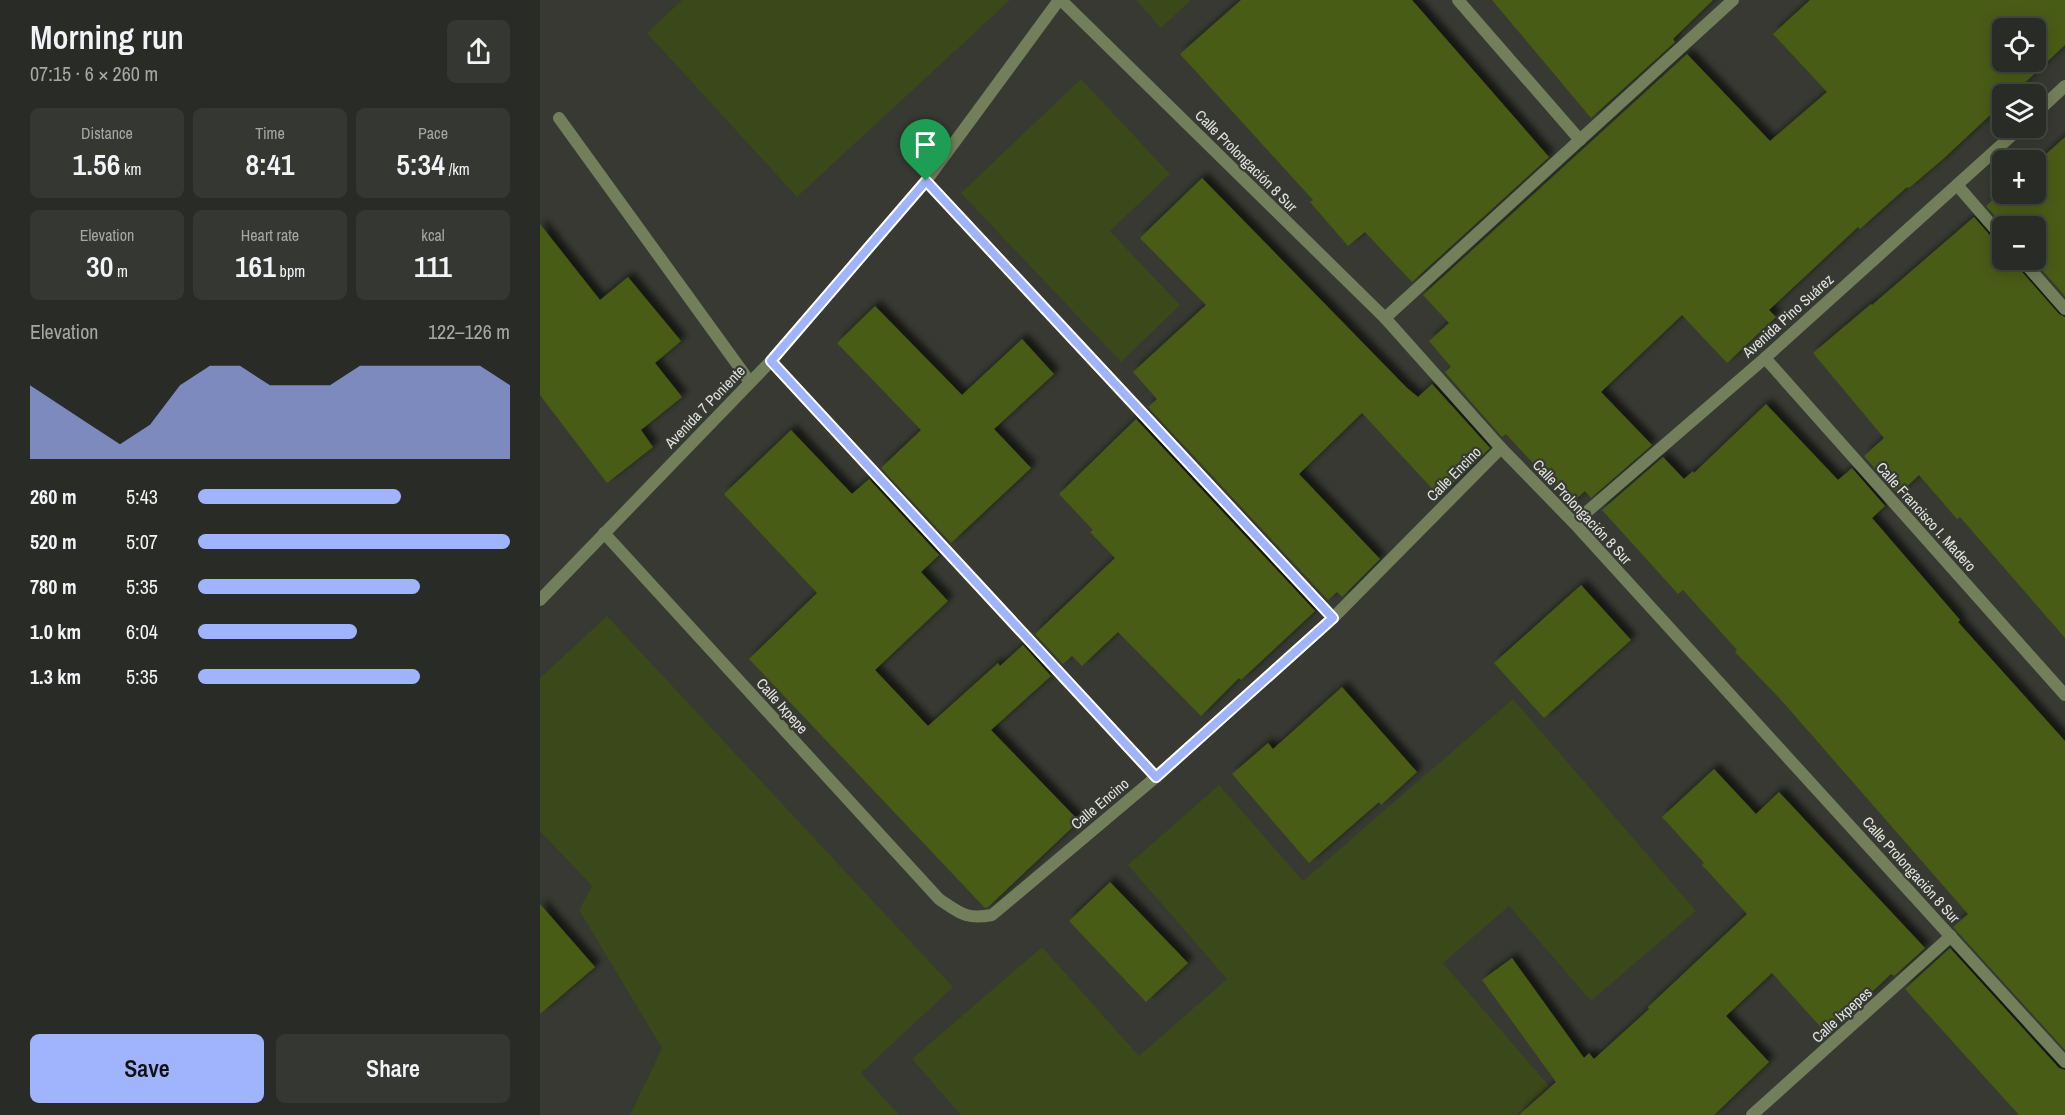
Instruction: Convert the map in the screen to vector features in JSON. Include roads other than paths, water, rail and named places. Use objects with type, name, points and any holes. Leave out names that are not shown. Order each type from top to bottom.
[{"type":"street","name":"Avenida 7 Poniente","points":[[540,600],[771,361],[926,181],[1060,0]]},
{"type":"street","name":"Calle Prolongación 8 Sur","points":[[1060,0],[1385,318],[1501,448],[1574,524],[2065,1062]]},
{"type":"street","points":[[1458,0],[1580,140]]},
{"type":"street","points":[[1385,318],[1733,0]]},
{"type":"street","points":[[2046,104],[2065,86]]},
{"type":"street","points":[[559,117],[750,382]]},
{"type":"street","name":"Avenida Pino Suárez","points":[[1574,524],[1765,358],[2009,138]]},
{"type":"street","points":[[926,181],[1333,618]]},
{"type":"street","points":[[1957,185],[1992,225]]},
{"type":"street","points":[[2031,270],[2065,309]]},
{"type":"street","name":"Calle Francisco I. Madero","points":[[1765,358],[2065,695]]},
{"type":"street","points":[[771,361],[1156,777]]},
{"type":"street","name":"Calle Encino","points":[[939,899],[960,913],[976,919],[993,915],[1156,777],[1333,618],[1501,448]]},
{"type":"street","name":"Calle Ixpepe","points":[[604,533],[939,899]]},
{"type":"street","name":"Calle Ixpepes","points":[[1752,1115],[1951,936]]}]
